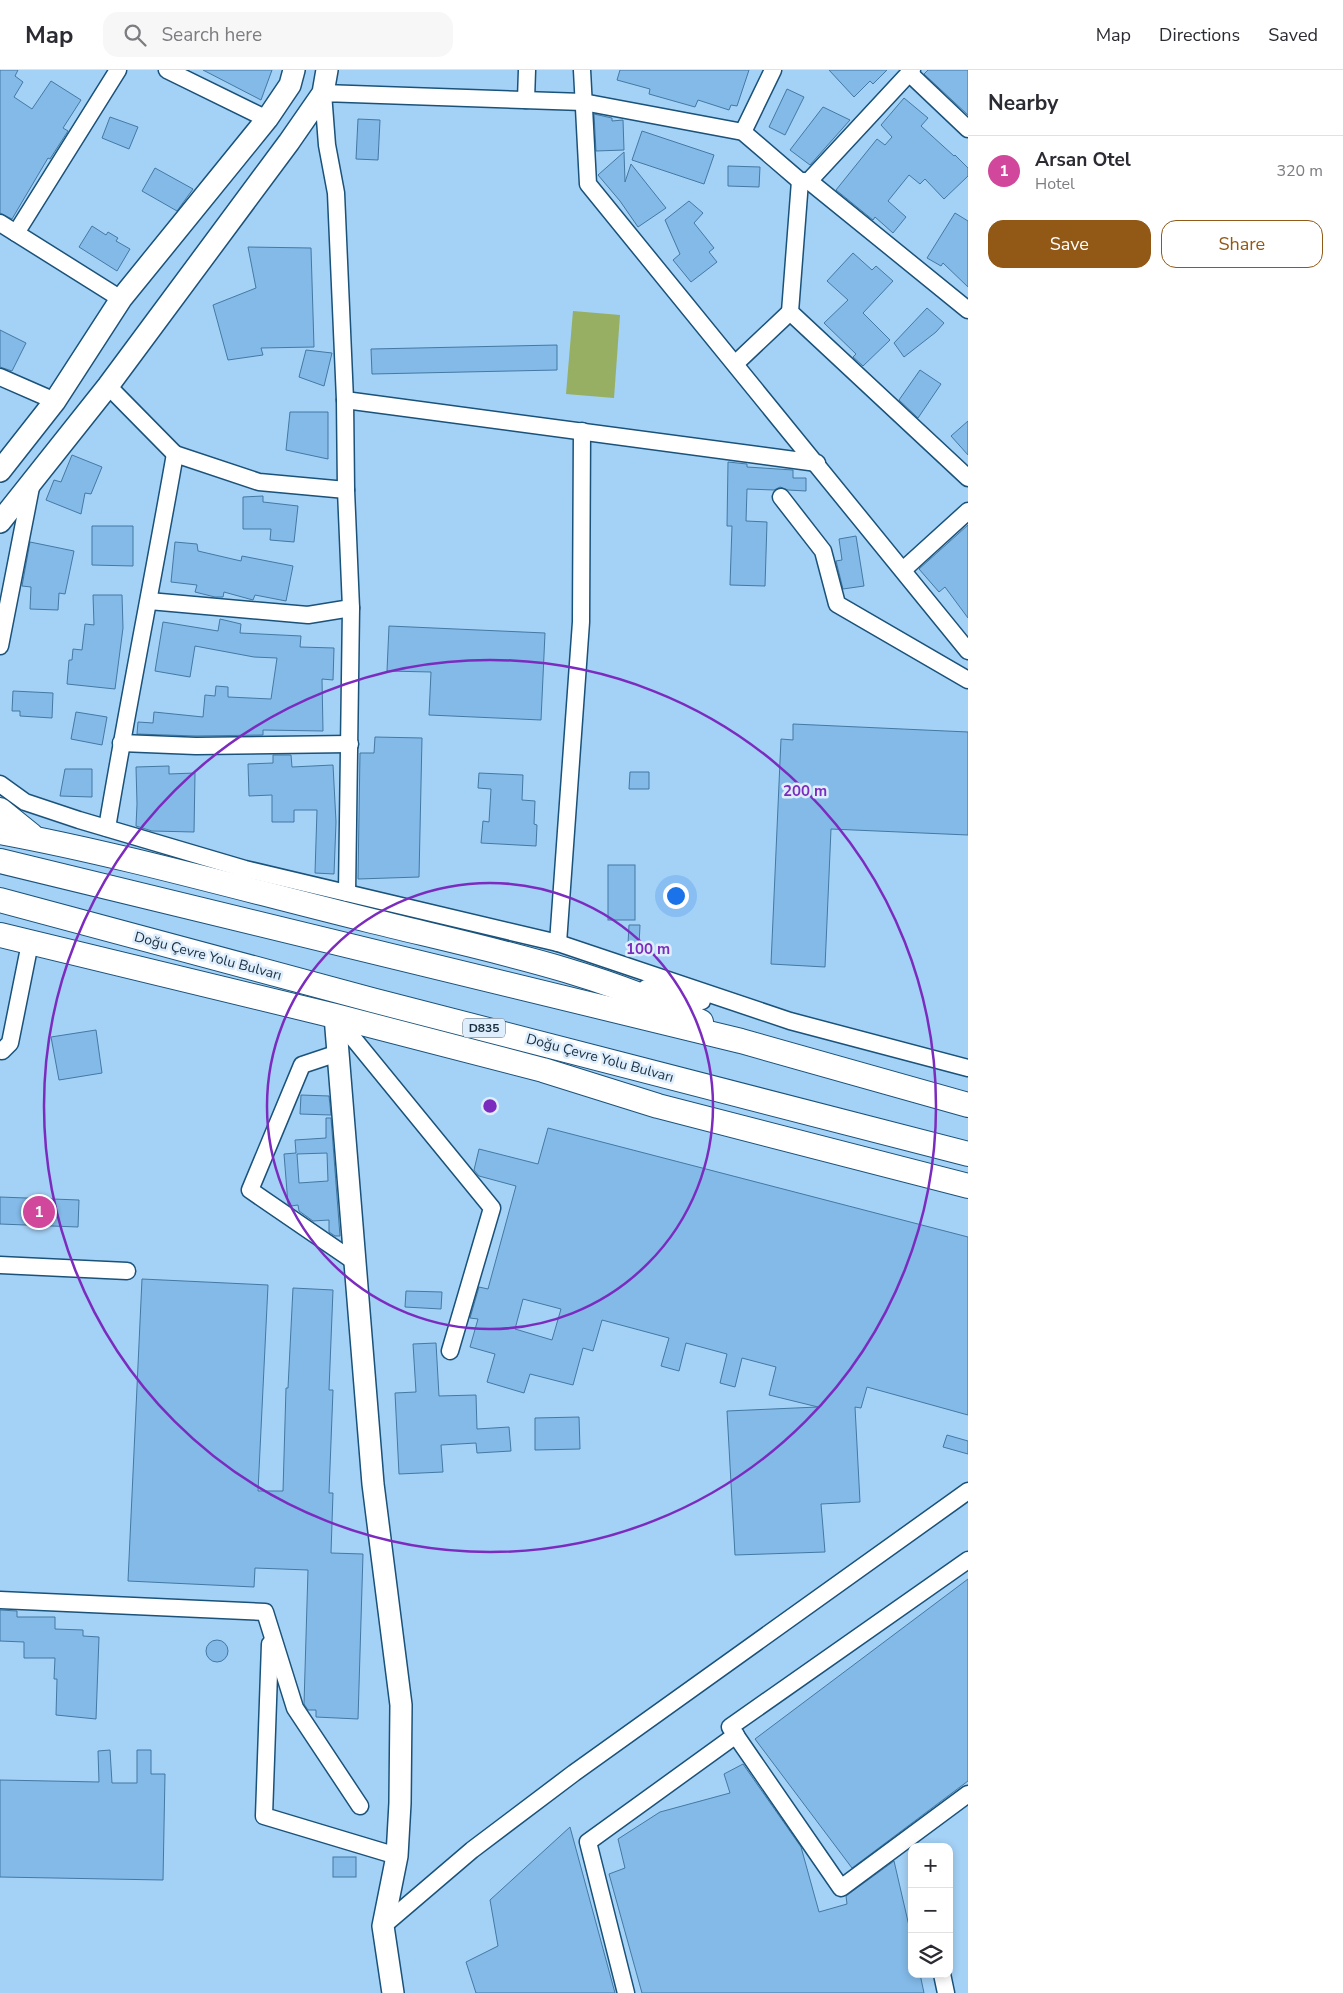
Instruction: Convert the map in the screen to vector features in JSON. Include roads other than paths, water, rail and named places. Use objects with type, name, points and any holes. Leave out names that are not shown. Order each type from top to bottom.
[{"type":"highway","points":[[0,810],[34,838]]},
{"type":"highway","points":[[0,832],[34,838],[582,974],[668,1005],[741,1041]]},
{"type":"highway","points":[[0,862],[741,1041],[968,1105]]},
{"type":"highway","name":"Doğu Çevre Yolu Bulvarı","points":[[0,900],[372,1000],[968,1154]]},
{"type":"highway","points":[[0,936],[335,1016],[543,1070],[658,1106],[968,1186]]},
{"type":"main road","points":[[0,471],[55,401],[121,299],[267,119],[290,84],[294,70]]},
{"type":"main road","points":[[0,522],[108,386],[283,150],[323,93],[327,70]]},
{"type":"main road","points":[[335,1016],[373,1484],[401,1705],[400,1803],[397,1856],[383,1926],[393,1993]]},
{"type":"street","points":[[16,233],[118,70]]},
{"type":"street","points":[[166,70],[267,119]]},
{"type":"street","points":[[526,100],[527,70]]},
{"type":"street","points":[[582,70],[588,184],[817,463],[968,651]]},
{"type":"street","points":[[743,132],[773,70]]},
{"type":"street","points":[[735,364],[790,312],[805,181],[910,72],[968,129]]},
{"type":"street","points":[[347,893],[351,608],[346,490],[345,400],[336,193],[328,145],[323,93],[583,102],[743,132],[968,310]]},
{"type":"street","points":[[0,223],[121,299]]},
{"type":"street","points":[[790,312],[968,478]]},
{"type":"street","points":[[0,377],[55,401]]},
{"type":"street","points":[[108,386],[175,454],[259,482],[346,490]]},
{"type":"street","points":[[345,400],[817,463]]},
{"type":"street","points":[[558,943],[581,622],[582,431]]},
{"type":"street","points":[[107,828],[121,742],[149,601],[175,454]]},
{"type":"street","points":[[0,646],[32,482]]},
{"type":"street","points":[[781,496],[823,552],[838,604],[968,680]]},
{"type":"street","points":[[902,570],[968,511]]},
{"type":"street","points":[[149,601],[308,615],[351,608]]},
{"type":"street","points":[[121,742],[196,746],[350,744]]},
{"type":"street","points":[[0,784],[25,802],[107,828],[245,869],[558,943],[790,1021]]},
{"type":"street","points":[[2,1051],[10,1043],[30,943]]},
{"type":"street","points":[[582,974],[790,1021],[968,1068]]},
{"type":"street","points":[[335,1016],[492,1208],[450,1351]]},
{"type":"street","points":[[338,1053],[302,1065],[250,1190],[355,1262]]},
{"type":"street","points":[[0,1265],[127,1271]]},
{"type":"street","points":[[383,1926],[472,1850],[574,1773],[968,1491]]},
{"type":"street","points":[[968,1560],[730,1726],[841,1888],[913,1841],[968,1794]]},
{"type":"street","points":[[0,1600],[265,1612],[295,1708],[360,1806]]},
{"type":"street","points":[[271,1632],[264,1816],[397,1856]]},
{"type":"street","points":[[626,1993],[588,1842],[736,1735]]},
{"type":"street","points":[[943,1978],[946,1993]]},
{"type":"place","name":"Arsan Otel","points":[[39,1212]]}]
